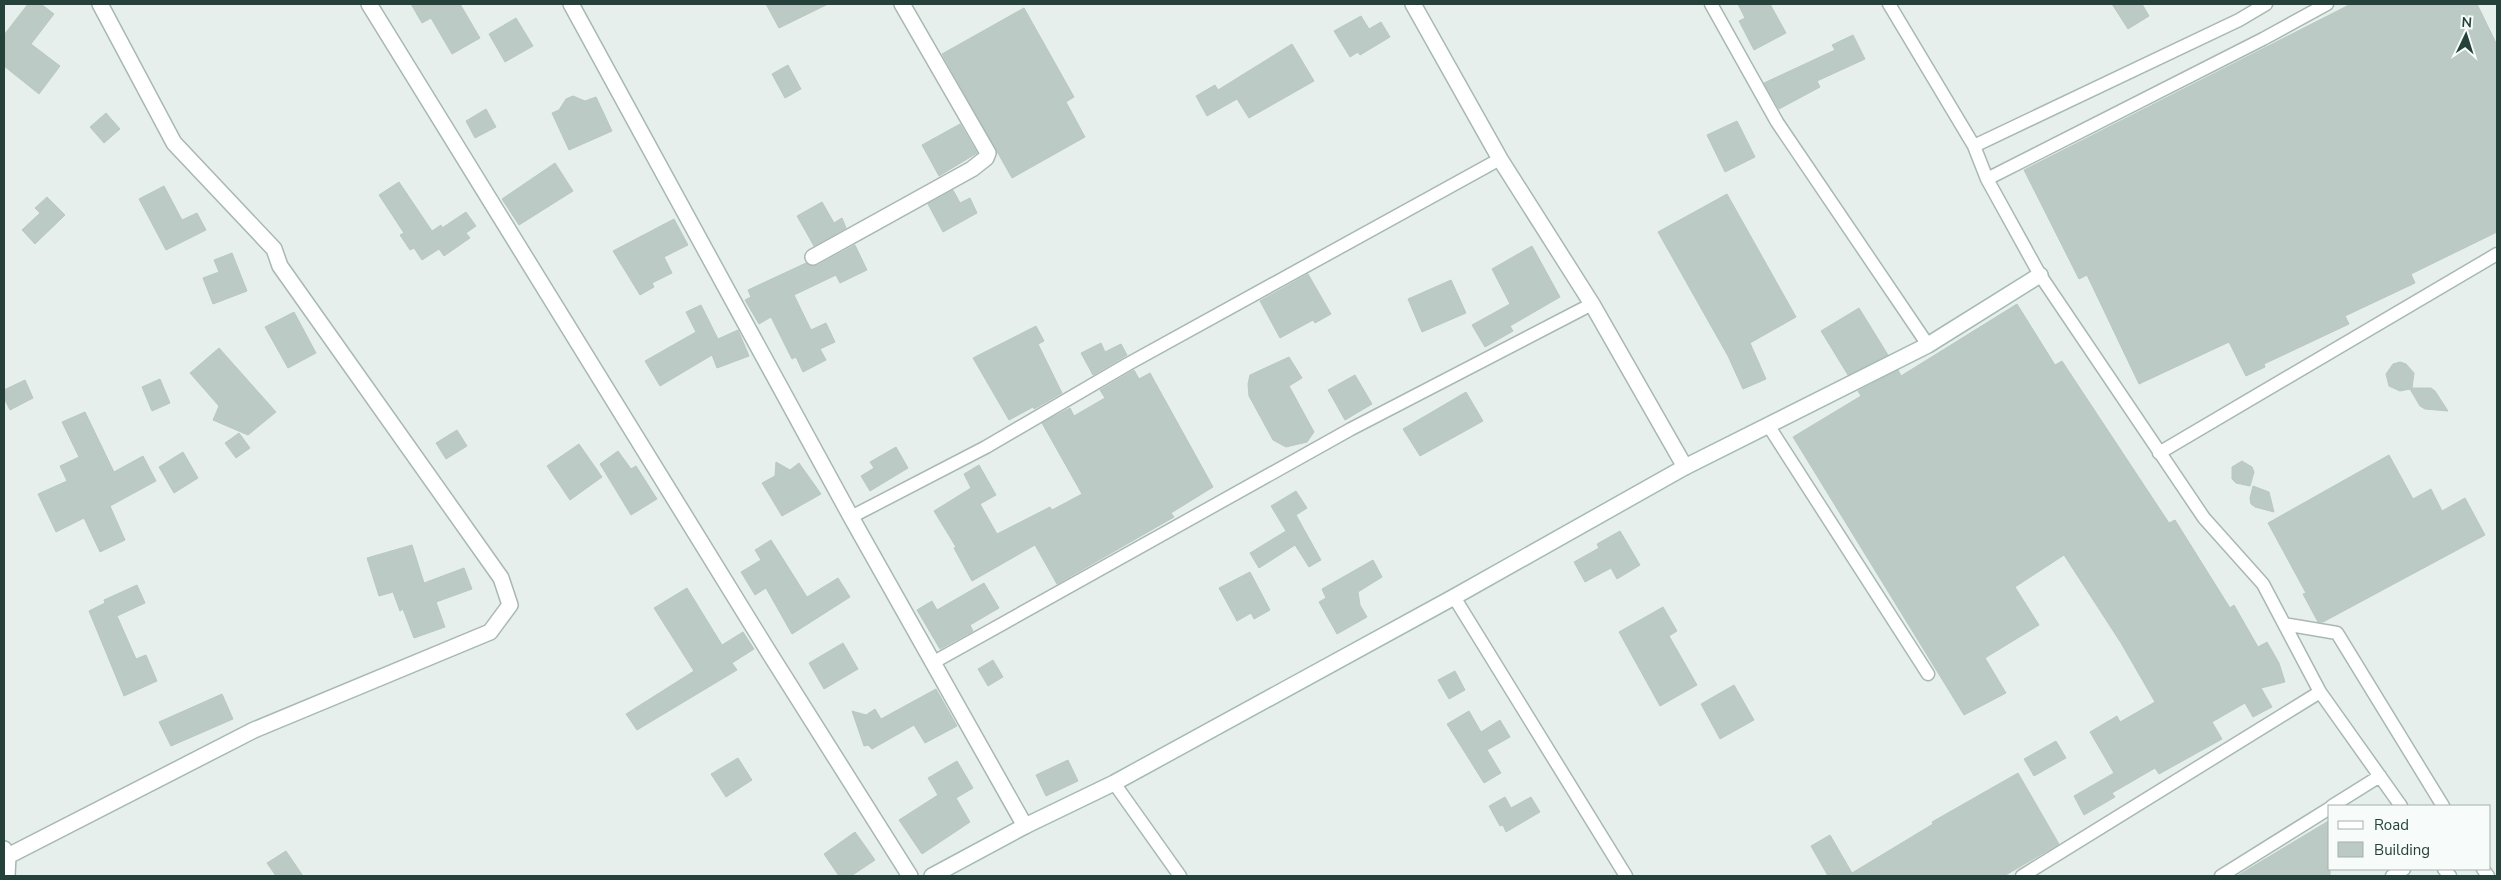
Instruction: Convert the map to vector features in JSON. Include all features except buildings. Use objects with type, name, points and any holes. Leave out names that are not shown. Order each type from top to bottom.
[{"type":"street","points":[[7,876],[6,852],[254,730],[490,632],[510,605],[501,578],[280,266],[274,249],[174,144],[100,4]]},
{"type":"street","points":[[369,4],[770,654],[910,876]]},
{"type":"street","points":[[572,4],[851,517],[1025,826]]},
{"type":"street","points":[[813,258],[972,169],[986,158],[988,153],[902,4]]},
{"type":"street","points":[[1413,4],[1500,159],[1592,304],[1685,467]]},
{"type":"street","points":[[932,876],[1025,826],[1114,784],[1454,597],[1685,467],[1928,345],[2040,275]]},
{"type":"lane","points":[[1711,4],[1777,122],[1928,345]]},
{"type":"lane","points":[[1889,4],[1974,146],[1987,179],[2040,275],[2204,518],[2263,584],[2320,692],[2400,805]]},
{"type":"lane","points":[[1974,146],[2239,20],[2266,4]]},
{"type":"lane","points":[[1987,179],[2263,39],[2327,4]]},
{"type":"lane","points":[[851,517],[986,447],[1128,364],[1500,159]]},
{"type":"lane","points":[[2159,453],[2497,254]]},
{"type":"lane","points":[[934,662],[1351,428],[1592,304]]},
{"type":"lane","points":[[1768,425],[1928,674]]},
{"type":"lane","points":[[1454,597],[1626,876]]},
{"type":"lane","points":[[2284,624],[2337,633],[2442,805]]},
{"type":"lane","points":[[2022,876],[2320,692]]},
{"type":"lane","points":[[2334,805],[2380,776]]},
{"type":"lane","points":[[1114,784],[1180,876]]},
{"type":"lane","points":[[2221,876],[2328,809]]}]
